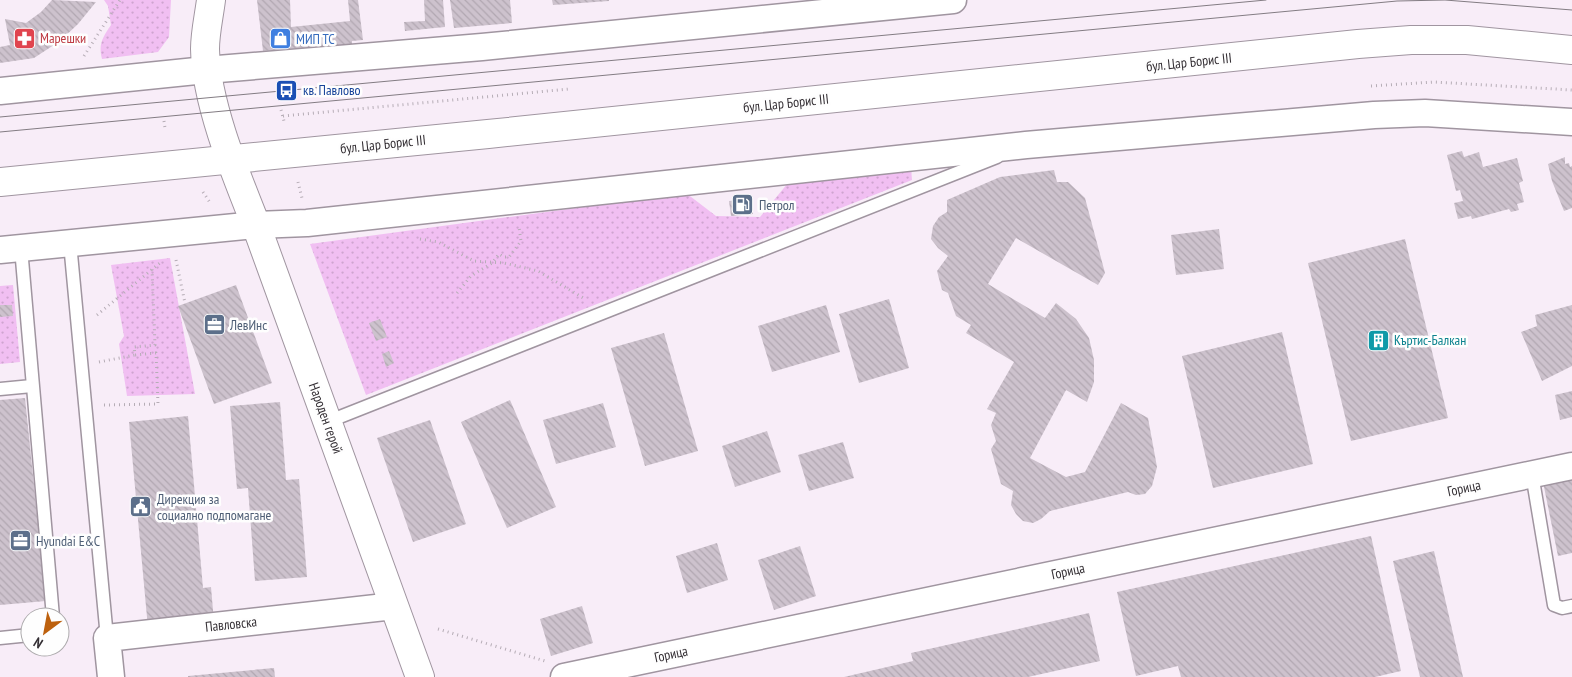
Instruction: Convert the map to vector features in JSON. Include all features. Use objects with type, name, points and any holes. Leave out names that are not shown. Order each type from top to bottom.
[{"type":"main road","name":"Народен герой","points":[[211,0],[205,48],[206,70],[230,159],[256,225],[420,677]]},
{"type":"main road","name":"бул. Цар Борис III","points":[[0,182],[1411,40],[1467,40],[1572,50]]},
{"type":"street","points":[[0,91],[206,70],[491,46],[851,5],[953,0]]},
{"type":"street","points":[[11,249],[256,225],[307,223],[1026,146],[1400,114],[1425,113],[1572,122]]},
{"type":"street","name":"Горица","points":[[573,675],[1572,466]]},
{"type":"street","name":"Павловска","points":[[107,638],[394,606]]},
{"type":"street","points":[[107,638],[111,677]]},
{"type":"lane","points":[[328,422],[1026,146]]},
{"type":"lane","points":[[70,243],[107,638]]},
{"type":"lane","points":[[11,249],[32,386],[52,607]]},
{"type":"lane","points":[[0,389],[32,386]]},
{"type":"lane","points":[[1532,474],[1554,605],[1562,608],[1572,606]]},
{"type":"lane","points":[[0,638],[20,636]]},
{"type":"path","points":[[79,65],[120,0]]},
{"type":"path","points":[[283,116],[569,89]]},
{"type":"path","points":[[281,110],[284,121]]},
{"type":"path","points":[[164,121],[165,128]]},
{"type":"path","points":[[298,182],[301,198]]},
{"type":"path","points":[[457,293],[471,276],[492,263],[499,254],[504,257],[511,254],[521,242],[519,230]]},
{"type":"path","points":[[420,239],[438,242],[474,261],[504,263],[538,271],[556,280],[603,313]]},
{"type":"path","points":[[119,296],[164,259]]},
{"type":"path","points":[[177,263],[185,303]]},
{"type":"path","points":[[135,355],[134,347],[155,346],[152,269]]},
{"type":"path","points":[[85,406],[158,404],[156,354],[119,358]]},
{"type":"path","points":[[438,629],[573,675]]},
{"type":"shaded area","points":[[104,0],[171,0],[169,37],[158,52],[102,59],[102,41],[111,25],[108,6]]},
{"type":"shaded area","points":[[911,168],[912,180],[366,395],[310,244],[686,193],[716,216],[760,217],[788,183]]},
{"type":"shaded area","points":[[170,258],[195,394],[127,396],[119,344],[124,336],[111,265]]},
{"type":"shaded area","points":[[13,285],[20,362],[0,364],[0,286]]},
{"type":"building","points":[[52,0],[96,2],[78,24],[60,41],[34,58],[0,63],[0,47],[10,45],[5,19],[26,23],[41,12]]},
{"type":"building","points":[[257,0],[290,0],[291,27],[350,21],[348,0],[358,0],[363,40],[352,41],[352,44],[263,51]]},
{"type":"building","points":[[424,0],[443,0],[445,27],[405,31],[404,22],[425,21]]},
{"type":"building","points":[[450,0],[510,0],[512,23],[454,28]]},
{"type":"building","points":[[552,0],[609,0],[609,1],[553,5]]},
{"type":"building","points":[[1462,151],[1464,157],[1479,152],[1483,167],[1517,158],[1523,181],[1519,183],[1524,202],[1517,204],[1519,210],[1511,212],[1509,209],[1472,219],[1471,216],[1458,219],[1454,203],[1463,201],[1460,190],[1456,191],[1447,155]]},
{"type":"building","points":[[1565,157],[1565,164],[1569,163],[1570,167],[1572,166],[1572,208],[1564,211],[1552,181],[1548,164]]},
{"type":"building","points":[[1054,170],[1057,182],[1068,182],[1085,198],[1105,273],[1098,285],[1016,238],[988,284],[1045,318],[1056,303],[1076,319],[1089,338],[1094,360],[1094,382],[1087,402],[1066,390],[1030,458],[1066,477],[1085,472],[1121,403],[1148,418],[1157,467],[1152,486],[1145,494],[1136,495],[1128,492],[1050,511],[1033,523],[1023,521],[1016,514],[1011,505],[1013,491],[1001,484],[991,449],[996,441],[991,425],[996,413],[987,409],[1014,362],[966,333],[971,325],[956,316],[948,293],[942,290],[937,271],[948,256],[931,239],[933,226],[939,217],[947,212],[947,200],[1000,177]]},
{"type":"building","points":[[751,199],[753,214],[731,216],[729,201]]},
{"type":"building","points":[[1219,229],[1224,269],[1176,275],[1171,235]]},
{"type":"building","name":"Къртис-Балкан","points":[[1405,239],[1448,418],[1351,441],[1308,263]]},
{"type":"building","points":[[236,285],[272,383],[214,404],[178,306]]},
{"type":"building","points":[[889,299],[909,368],[859,383],[839,314]]},
{"type":"building","points":[[0,305],[12,305],[13,316],[0,317]]},
{"type":"building","points":[[826,305],[840,352],[772,372],[758,326]]},
{"type":"building","points":[[1572,305],[1572,366],[1542,381],[1521,332],[1537,326],[1535,315]]},
{"type":"building","points":[[380,319],[387,337],[376,341],[369,323]]},
{"type":"building","points":[[1282,332],[1313,464],[1213,488],[1182,356]]},
{"type":"building","points":[[664,333],[698,451],[645,466],[611,348]]},
{"type":"building","points":[[389,351],[394,363],[386,367],[382,354]]},
{"type":"building","points":[[1572,391],[1572,417],[1560,420],[1555,395]]},
{"type":"building","name":"Hyundai E&C","points":[[25,398],[46,601],[0,605],[0,400]]},
{"type":"building","points":[[510,400],[556,507],[507,528],[461,422]]},
{"type":"building","points":[[280,402],[286,480],[299,479],[307,577],[255,581],[248,488],[237,489],[230,406]]},
{"type":"building","points":[[603,403],[616,447],[556,464],[543,420]]},
{"type":"building","points":[[188,416],[203,588],[211,587],[214,622],[148,628],[129,422]]},
{"type":"building","points":[[430,420],[466,524],[413,542],[377,438]]},
{"type":"building","points":[[767,431],[781,472],[735,487],[722,446]]},
{"type":"building","points":[[843,442],[854,478],[809,491],[798,455]]},
{"type":"building","points":[[1572,476],[1572,553],[1558,556],[1543,482]]},
{"type":"building","points":[[1371,536],[1401,671],[1375,677],[1181,677],[1178,666],[1136,676],[1117,592]]},
{"type":"building","points":[[717,543],[728,580],[687,593],[676,556]]},
{"type":"building","points":[[800,546],[816,596],[774,610],[758,560]]},
{"type":"building","points":[[1434,551],[1463,677],[1420,677],[1393,561]]},
{"type":"building","points":[[582,606],[593,643],[551,656],[540,619]]},
{"type":"building","points":[[1089,613],[1100,661],[1028,677],[844,677],[913,661],[911,653]]},
{"type":"building","points":[[274,668],[275,677],[188,677],[188,676]]},
{"type":"tram line","points":[[0,117],[1266,0]]},
{"type":"tram line","points":[[0,132],[1397,1],[1445,0],[1572,10]]},
{"type":"place","name":"Марешки","points":[[24,38]]},
{"type":"place","name":"МИП ТС","points":[[280,39]]},
{"type":"place","name":"кв. Павлово","points":[[287,90]]},
{"type":"place","name":"Петрол","points":[[743,205]]},
{"type":"place","name":"ЛевИнс","points":[[214,325]]},
{"type":"place","name":"Къртис-Балкан","points":[[1378,340]]},
{"type":"place","name":"Дирекция за социално подпомагане","points":[[141,507]]},
{"type":"place","name":"Hyundai E&C","points":[[20,541]]}]
